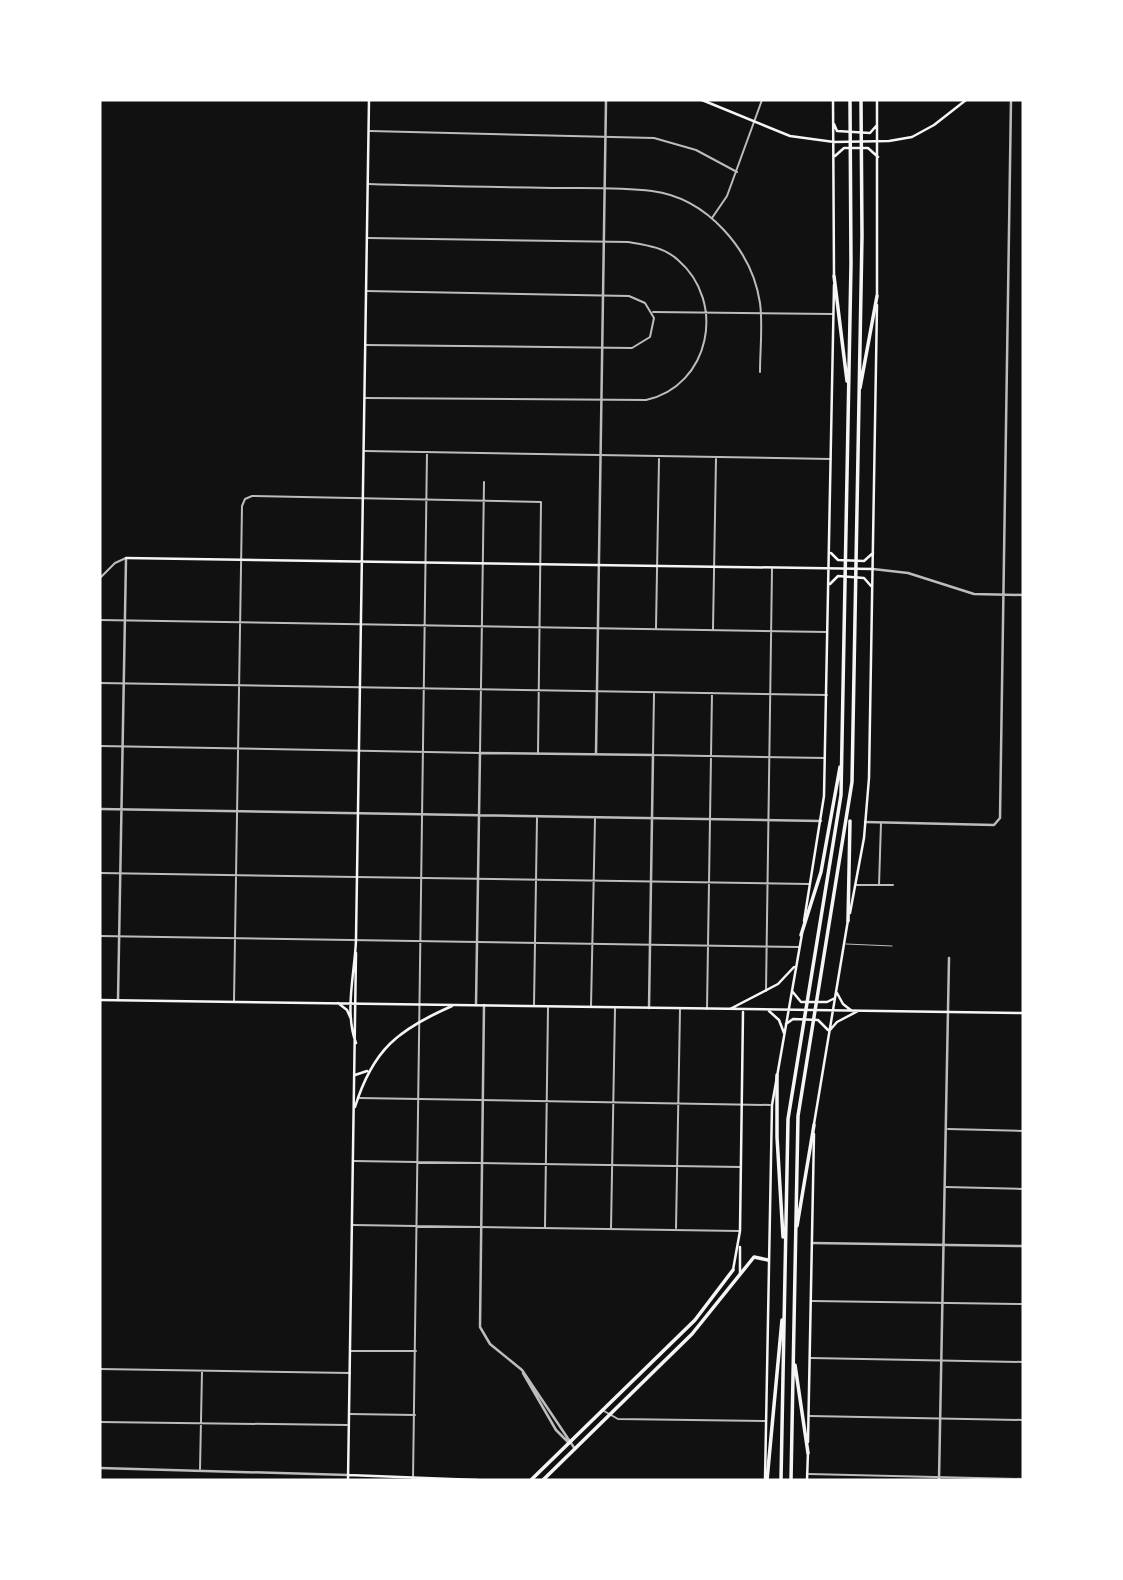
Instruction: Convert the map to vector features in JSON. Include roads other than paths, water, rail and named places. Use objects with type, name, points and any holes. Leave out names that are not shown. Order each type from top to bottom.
[{"type":"main road","points":[[348,1480],[355,1043],[358,1004],[356,940],[369,100]]},
{"type":"main road","points":[[702,100],[754,124],[801,139],[834,142],[878,141],[919,134],[967,100]]},
{"type":"main road","points":[[766,1480],[772,1105],[821,821],[826,758],[834,276],[833,100]]},
{"type":"main road","points":[[781,1480],[788,1119],[838,825],[842,748],[849,391],[850,100]]},
{"type":"main road","points":[[848,921],[857,552],[861,100]]},
{"type":"main road","points":[[795,1239],[830,1011],[835,998],[866,822],[873,589],[877,100]]},
{"type":"main road","points":[[833,121],[841,133],[870,133],[878,124]]},
{"type":"main road","points":[[834,158],[844,148],[868,148],[878,157]]},
{"type":"main road","points":[[834,276],[849,391]]},
{"type":"main road","points":[[858,397],[877,296]]},
{"type":"main road","points":[[830,550],[838,560],[864,561],[873,551]]},
{"type":"main road","points":[[126,558],[873,569]]},
{"type":"main road","points":[[829,587],[838,576],[864,578],[873,589]]},
{"type":"main road","points":[[801,935],[821,872],[842,748]]},
{"type":"main road","points":[[792,1480],[795,1239],[801,1092],[850,803]]},
{"type":"main road","points":[[355,1043],[352,1004],[356,950]]},
{"type":"main road","points":[[727,1010],[766,992],[796,965]]},
{"type":"main road","points":[[836,988],[839,999],[852,1011]]},
{"type":"main road","points":[[792,990],[797,1000],[827,1002],[835,998]]},
{"type":"main road","points":[[100,1000],[1023,1013]]},
{"type":"main road","points":[[338,1003],[347,1010],[352,1023]]},
{"type":"main road","points":[[356,1098],[370,1069],[394,1038],[420,1020],[456,1005]]},
{"type":"main road","points":[[740,1275],[743,1010]]},
{"type":"main road","points":[[769,1011],[779,1020],[784,1035]]},
{"type":"main road","points":[[828,1032],[837,1022],[858,1011]]},
{"type":"main road","points":[[786,1024],[793,1019],[818,1020],[824,1023],[828,1032]]},
{"type":"main road","points":[[355,1074],[364,1074],[370,1069]]},
{"type":"main road","points":[[777,1075],[776,1137],[785,1250]]},
{"type":"main road","points":[[807,1453],[814,1125]]},
{"type":"main road","points":[[531,1480],[695,1320],[733,1270],[740,1231]]},
{"type":"main road","points":[[543,1480],[610,1417],[705,1320],[754,1257],[768,1260]]},
{"type":"main road","points":[[766,1480],[783,1311]]},
{"type":"main road","points":[[793,1354],[807,1453],[807,1480]]},
{"type":"main road","points":[[348,1475],[477,1480]]},
{"type":"street","points":[[596,754],[606,100]]},
{"type":"street","points":[[712,219],[723,204],[737,172],[762,100]]},
{"type":"street","points":[[866,822],[998,823],[1012,100]]},
{"type":"street","points":[[369,131],[606,136],[677,143],[713,157],[737,172]]},
{"type":"street","points":[[368,184],[605,188],[654,191],[679,199],[712,219],[732,240],[748,265],[761,313],[760,372]]},
{"type":"street","points":[[365,398],[601,402],[656,398],[682,381],[699,358],[707,332],[707,312],[696,281],[677,259],[654,247],[628,242],[367,238]]},
{"type":"street","points":[[366,291],[603,295],[635,297],[652,312],[833,314]]},
{"type":"street","points":[[365,345],[632,348],[643,344],[652,333],[652,312]]},
{"type":"street","points":[[364,451],[831,459]]},
{"type":"street","points":[[413,1479],[427,452]]},
{"type":"street","points":[[656,629],[659,457]]},
{"type":"street","points":[[713,630],[716,457]]},
{"type":"street","points":[[476,1005],[484,482]]},
{"type":"street","points":[[234,1002],[242,506],[245,499],[252,496],[541,502],[538,754]]},
{"type":"street","points":[[100,578],[116,562],[126,558],[118,1000]]},
{"type":"street","points":[[766,992],[772,568]]},
{"type":"street","points":[[873,569],[908,573],[974,594],[1023,595]]},
{"type":"street","points":[[100,620],[828,632]]},
{"type":"street","points":[[100,683],[827,695]]},
{"type":"street","points":[[649,1009],[654,692]]},
{"type":"street","points":[[707,1010],[712,693]]},
{"type":"street","points":[[100,746],[826,758]]},
{"type":"street","points":[[100,809],[821,821]]},
{"type":"street","points":[[534,1006],[537,817]]},
{"type":"street","points":[[591,1007],[595,818]]},
{"type":"street","points":[[879,885],[881,822]]},
{"type":"street","points":[[100,873],[810,884]]},
{"type":"street","points":[[855,885],[892,885]]},
{"type":"street","points":[[100,936],[800,947]]},
{"type":"street","points":[[939,1479],[949,958]]},
{"type":"street","points":[[484,1005],[480,1327],[490,1344],[522,1370],[556,1430],[575,1449]]},
{"type":"street","points":[[545,1228],[548,1007]]},
{"type":"street","points":[[611,1229],[615,1008]]},
{"type":"street","points":[[676,1230],[680,1009]]},
{"type":"street","points":[[356,1098],[772,1105]]},
{"type":"street","points":[[947,1129],[1023,1131]]},
{"type":"street","points":[[353,1161],[741,1167]]},
{"type":"street","points":[[945,1187],[1023,1189]]},
{"type":"street","points":[[352,1225],[740,1231]]},
{"type":"street","points":[[811,1243],[1023,1247]]},
{"type":"street","points":[[811,1301],[1023,1304]]},
{"type":"street","points":[[350,1351],[416,1351]]},
{"type":"street","points":[[810,1358],[1023,1362]]},
{"type":"street","points":[[100,1369],[350,1373]]},
{"type":"street","points":[[200,1469],[202,1371]]},
{"type":"street","points":[[603,1410],[610,1417],[766,1421]]},
{"type":"street","points":[[349,1414],[415,1415]]},
{"type":"street","points":[[809,1416],[1023,1420]]},
{"type":"street","points":[[100,1422],[349,1425]]},
{"type":"street","points":[[100,1468],[348,1475]]},
{"type":"street","points":[[808,1474],[1023,1479]]},
{"type":"lane","points":[[844,944],[892,946]]}]
